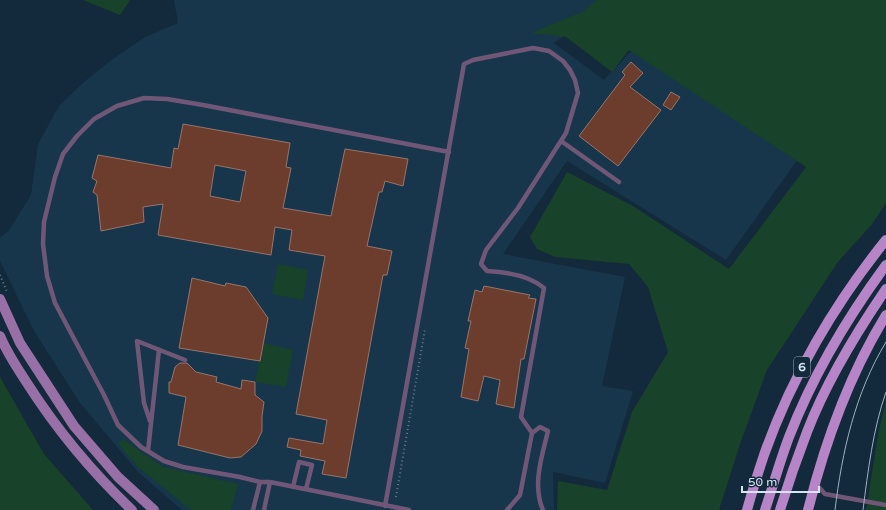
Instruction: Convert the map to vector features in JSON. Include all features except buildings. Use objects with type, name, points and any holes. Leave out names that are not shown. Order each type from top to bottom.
[{"type":"main road","name":"6","points":[[747,510],[764,454],[804,363],[854,282],[886,240]]},
{"type":"main road","name":"6","points":[[765,510],[789,437],[809,392],[829,352],[852,314],[886,265]]},
{"type":"main road","points":[[780,510],[807,432],[823,396],[867,316],[886,289]]},
{"type":"main road","points":[[4,297],[20,343],[74,426],[118,477],[154,510]]},
{"type":"main road","points":[[808,510],[829,435],[863,357],[886,315]]},
{"type":"main road","points":[[0,336],[6,350],[64,436],[110,489],[132,510]]},
{"type":"lane","points":[[385,506],[464,64],[473,60],[533,48],[549,51],[562,61],[570,70],[575,80],[578,93],[566,133],[518,208],[486,250],[481,264],[487,271],[500,272],[537,282],[544,288],[521,417],[532,433]]},
{"type":"lane","points":[[409,510],[270,482],[260,482],[183,467],[164,461],[141,447],[118,425],[104,395],[55,304],[42,244],[44,222],[55,177],[63,154],[77,136],[94,119],[117,106],[144,98],[167,99],[203,105],[449,152]]},
{"type":"lane","points":[[561,141],[619,182]]},
{"type":"lane","points":[[150,421],[144,403],[137,341],[185,360]]},
{"type":"lane","points":[[148,451],[150,421],[159,350]]},
{"type":"lane","points":[[507,510],[520,495],[532,433],[540,427],[548,430],[538,474],[540,503],[543,510]]},
{"type":"lane","points":[[294,487],[299,462],[305,463],[312,465],[306,489]]},
{"type":"lane","points":[[253,510],[260,482]]},
{"type":"lane","points":[[264,510],[270,482]]},
{"type":"lane","points":[[815,483],[825,494],[886,505]]},
{"type":"path","points":[[0,275],[4,297]]},
{"type":"path","points":[[396,497],[426,327]]},
{"type":"shaded area","points":[[174,0],[615,0],[554,43],[604,80],[636,46],[801,155],[726,260],[567,161],[503,254],[625,277],[602,386],[633,391],[605,483],[553,472],[554,510],[182,510],[138,472],[80,403],[34,331],[0,261],[0,238],[9,230],[31,195],[38,144],[59,106],[85,81],[113,59],[145,37],[178,23]]},
{"type":"green space","points":[[83,0],[130,0],[120,15]]},
{"type":"green space","points":[[597,0],[886,0],[886,203],[872,224],[837,263],[767,370],[740,444],[719,510],[557,510],[558,481],[607,490],[632,412],[668,352],[648,287],[629,264],[555,257],[537,249],[530,237],[567,172],[633,206],[729,269],[806,167],[629,50],[612,72],[566,37],[531,33],[582,12]]},
{"type":"green space","points":[[278,264],[308,270],[303,300],[272,294]]},
{"type":"green space","points":[[263,343],[293,350],[286,387],[255,382]]},
{"type":"green space","points":[[0,377],[44,454],[93,510],[0,510]]},
{"type":"green space","points":[[886,402],[886,510],[866,510],[879,429]]},
{"type":"green space","points":[[123,439],[163,467],[238,484],[231,510],[191,510],[139,468],[118,444]]},
{"type":"tram line","points":[[835,510],[846,445],[858,402],[875,361],[886,342]]},
{"type":"tram line","points":[[863,510],[874,435],[886,392]]}]
